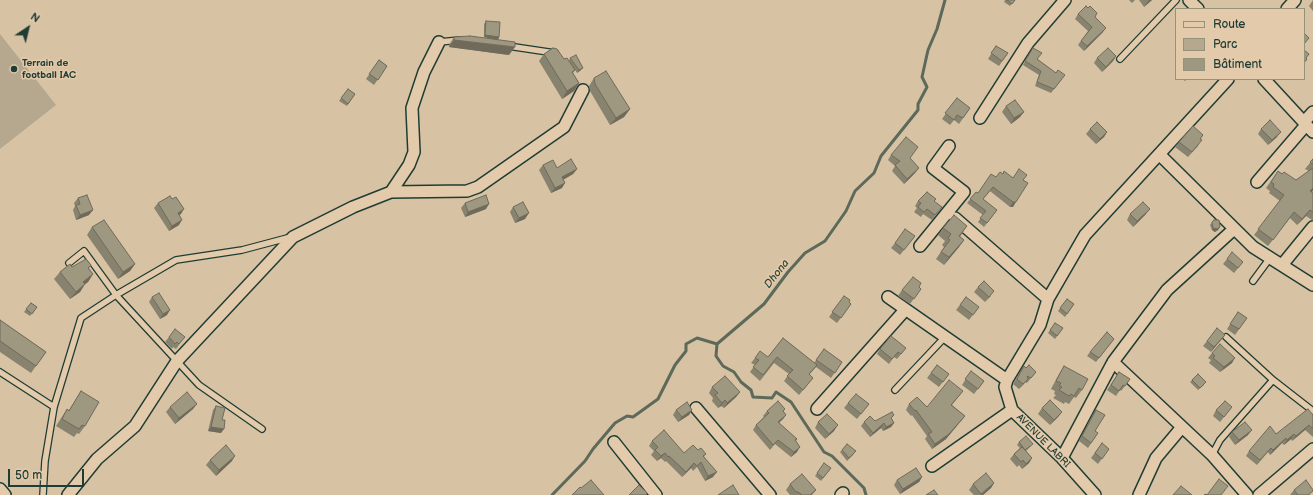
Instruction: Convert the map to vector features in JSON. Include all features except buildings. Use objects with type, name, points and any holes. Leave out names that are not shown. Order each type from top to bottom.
[{"type":"street","points":[[980,118],[1028,43],[1065,0]]},
{"type":"street","points":[[1189,0],[1197,8]]},
{"type":"street","points":[[1288,8],[1295,0]]},
{"type":"street","points":[[391,192],[410,165],[414,152],[412,108],[424,72],[439,42]]},
{"type":"street","points":[[888,297],[1007,380],[1040,325],[1048,298],[1085,235],[1160,155],[1227,80]]},
{"type":"street","points":[[1265,80],[1308,126]]},
{"type":"street","points":[[68,495],[97,459],[135,426],[177,361],[293,237],[353,207],[391,192],[467,191],[478,188],[564,127],[581,87]]},
{"type":"street","points":[[1257,182],[1308,126],[1313,112]]},
{"type":"street","points":[[920,246],[964,192],[933,168],[949,146]]},
{"type":"street","points":[[1160,155],[1253,247],[1313,285]]},
{"type":"street","points":[[948,212],[1048,298]]},
{"type":"street","points":[[1282,265],[1313,227]]},
{"type":"street","points":[[1062,458],[1113,362],[1167,290],[1234,229]]},
{"type":"street","points":[[817,409],[905,310]]},
{"type":"street","points":[[1113,362],[1212,455],[1247,495]]},
{"type":"street","name":"AVENUE LABRI","points":[[1007,380],[1005,387],[1012,410],[1062,458],[1095,495]]},
{"type":"street","points":[[696,408],[770,495]]},
{"type":"street","points":[[932,466],[1012,410]]},
{"type":"street","points":[[1139,495],[1156,458],[1182,427]]},
{"type":"street","points":[[614,442],[656,495]]},
{"type":"street","points":[[1259,495],[1313,449]]},
{"type":"street","points":[[0,489],[5,495]]},
{"type":"lane","points":[[1120,59],[1176,0]]},
{"type":"lane","points":[[439,42],[465,39]]},
{"type":"lane","points":[[504,45],[558,53],[562,59]]},
{"type":"lane","points":[[44,495],[45,461],[54,407],[81,318],[116,295],[176,260],[242,250],[293,237]]},
{"type":"lane","points":[[69,263],[84,251],[116,295],[199,386],[262,429]]},
{"type":"lane","points":[[1253,281],[1270,258]]},
{"type":"lane","points":[[895,390],[945,337]]},
{"type":"lane","points":[[1226,337],[1273,380],[1313,411]]},
{"type":"lane","points":[[0,372],[54,407]]},
{"type":"lane","points":[[1212,455],[1220,440],[1273,380]]},
{"type":"green space","name":"Terrain de football IAC","points":[[0,34],[56,105],[0,149]]},
{"type":"waterway","name":"Dhona","points":[[552,495],[585,461],[615,423],[627,416],[633,417],[658,399],[675,365],[686,351],[686,344],[697,338],[717,344],[764,304],[788,272],[805,253],[825,241],[846,211],[855,191],[874,173],[881,156],[918,110],[918,104],[927,87],[922,77],[928,50],[937,29],[945,0]]},
{"type":"waterway","points":[[717,344],[716,356],[723,366],[734,372],[741,382],[751,390],[753,397],[772,398],[776,392],[791,402],[824,452],[832,456],[864,488],[866,495]]},
{"type":"place","name":"Terrain de football IAC","points":[[14,69]]}]
